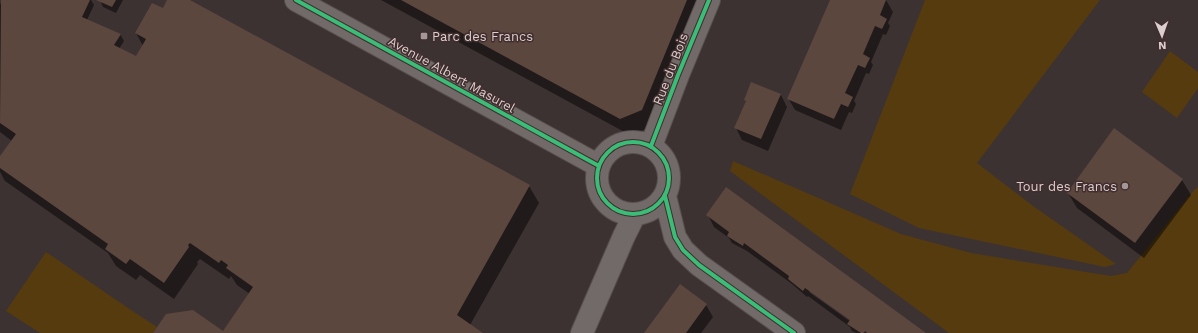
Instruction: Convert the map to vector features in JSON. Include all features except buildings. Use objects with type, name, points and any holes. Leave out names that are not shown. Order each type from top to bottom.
[{"type":"street","name":"Avenue Albert Masurel","points":[[296,0],[599,166]]},
{"type":"street","name":"Rue du Bois","points":[[651,146],[709,0]]},
{"type":"street","points":[[635,141],[651,146],[661,154],[669,171],[669,184],[665,196],[662,201],[647,212],[634,214],[617,211],[604,200],[597,183],[596,177],[604,156],[618,145],[635,141]]},
{"type":"street","points":[[665,196],[675,237],[683,250],[699,265],[794,333]]},
{"type":"street","points":[[582,333],[634,214]]},
{"type":"shaded area","points":[[925,0],[1100,0],[977,163],[1033,206],[1116,264],[1105,267],[919,228],[850,194]]},
{"type":"shaded area","points":[[1170,51],[1198,72],[1198,88],[1177,118],[1142,92]]},
{"type":"shaded area","points":[[733,161],[901,234],[971,253],[1111,276],[1127,273],[1198,187],[1198,333],[949,333],[730,171]]},
{"type":"shaded area","points":[[46,252],[157,327],[153,333],[40,333],[6,311]]},
{"type":"cycle path","points":[[296,0],[599,166]]},
{"type":"cycle path","points":[[651,146],[709,0]]},
{"type":"cycle path","points":[[626,142],[640,142],[647,144],[659,152],[667,164],[669,178],[667,192],[659,204],[647,212],[640,214],[626,214],[619,212],[607,204],[599,192],[597,185],[597,171],[599,164],[607,152],[619,144],[626,142]]},
{"type":"cycle path","points":[[665,196],[675,237],[683,250],[699,265],[794,333]]},
{"type":"place","name":"Parc des Francs","points":[[424,36]]},
{"type":"place","name":"Tour des Francs","points":[[1125,186]]}]
